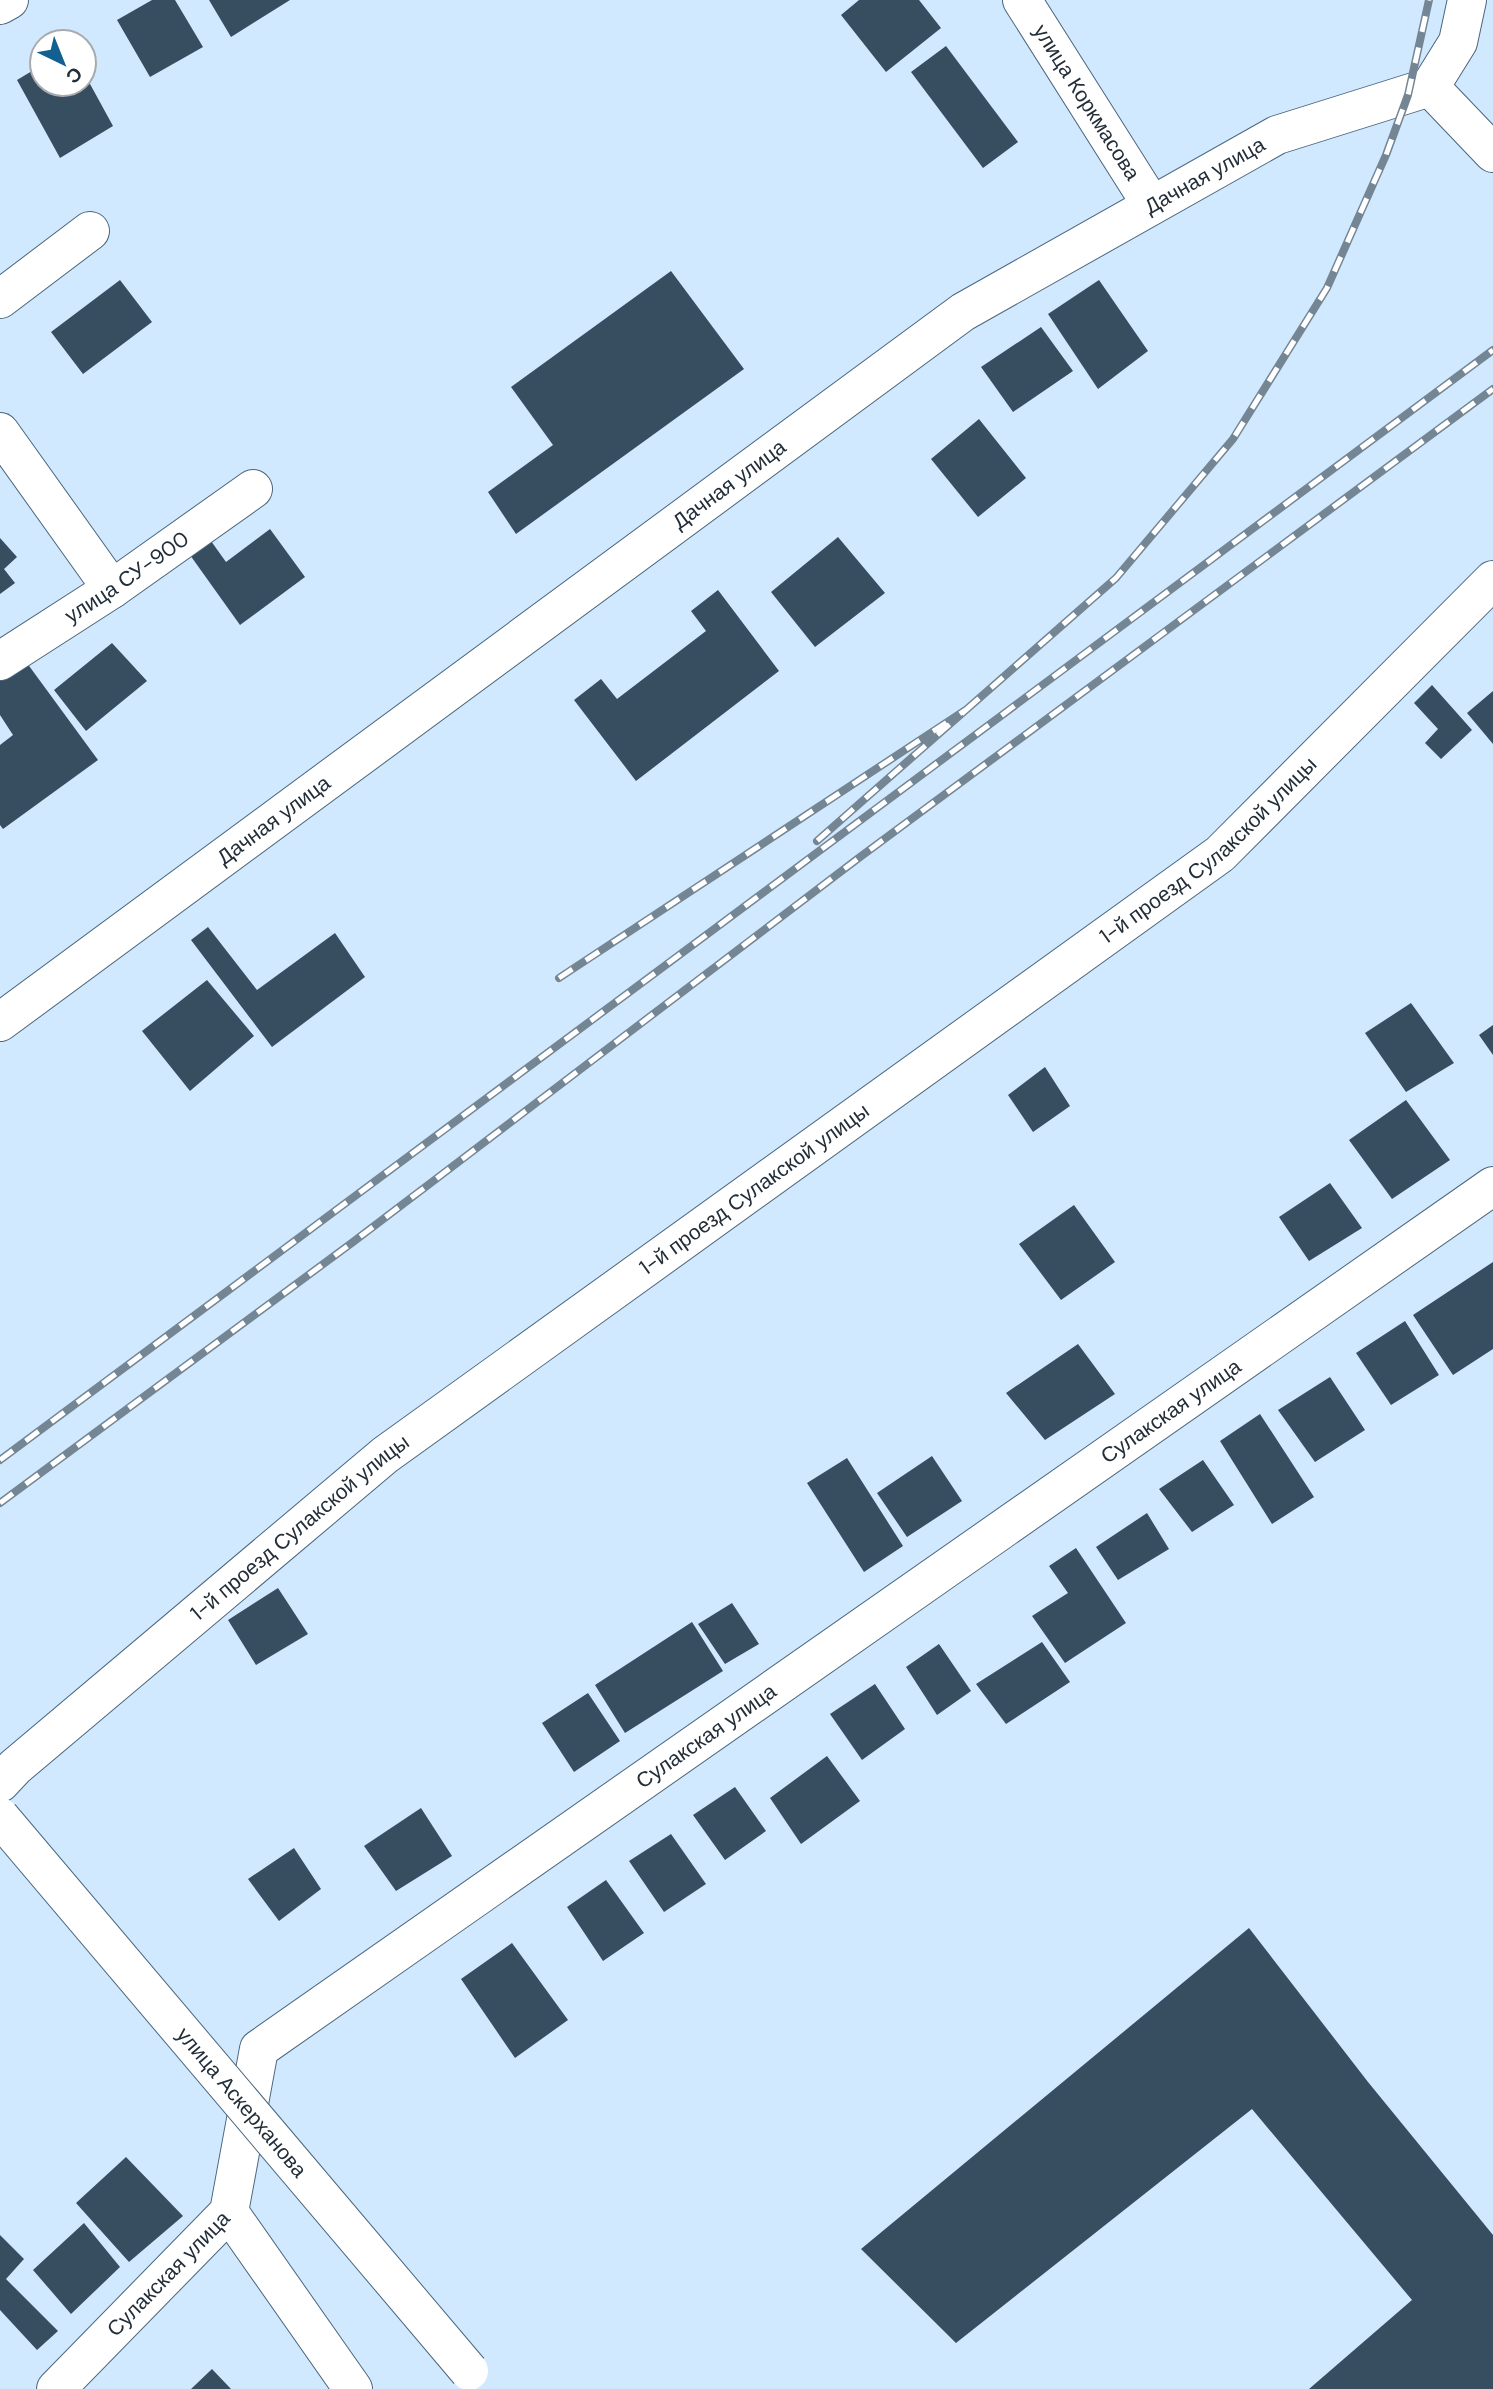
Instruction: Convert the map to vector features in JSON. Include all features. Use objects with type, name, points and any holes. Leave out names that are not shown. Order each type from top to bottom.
[{"type":"street","points":[[0,5],[9,0]]},
{"type":"street","name":"улица Коркмасова","points":[[1021,0],[1151,204]]},
{"type":"street","points":[[1467,0],[1458,42],[1430,88],[1493,153]]},
{"type":"street","name":"Дачная улица","points":[[0,1022],[963,312],[1277,135],[1430,88]]},
{"type":"street","points":[[0,299],[90,231]]},
{"type":"street","points":[[0,432],[112,589]]},
{"type":"street","name":"улица СУ-900","points":[[0,661],[112,589],[253,489]]},
{"type":"street","name":"1-й проезд Сулакской улицы","points":[[0,1783],[15,1767],[385,1455],[1220,854],[1493,580]]},
{"type":"street","name":"Сулакская улица","points":[[56,2389],[229,2212],[259,2049],[1493,1186]]},
{"type":"street","name":"улица Аскерханова","points":[[0,1817],[476,2380]]},
{"type":"street","points":[[229,2212],[353,2389]]},
{"type":"building","points":[[152,0],[175,0],[203,47],[150,77],[117,20]]},
{"type":"building","points":[[209,0],[290,0],[231,37]]},
{"type":"building","points":[[859,0],[919,0],[941,28],[886,72],[841,15]]},
{"type":"building","points":[[946,46],[1018,142],[983,168],[911,72]]},
{"type":"building","points":[[28,73],[28,98],[98,98],[113,126],[60,158],[17,80]]},
{"type":"building","points":[[671,271],[744,369],[516,534],[488,492],[553,445],[511,387]]},
{"type":"building","points":[[120,280],[152,322],[83,374],[51,332]]},
{"type":"building","points":[[1099,280],[1148,351],[1098,389],[1048,314]]},
{"type":"building","points":[[1041,327],[1073,371],[1013,412],[981,367]]},
{"type":"building","points":[[979,419],[1026,478],[978,517],[931,459]]},
{"type":"building","points":[[270,529],[305,577],[240,625],[190,555],[211,541],[226,562]]},
{"type":"building","points":[[838,537],[885,593],[815,647],[771,592]]},
{"type":"building","points":[[0,538],[17,557],[4,569],[15,583],[0,594]]},
{"type":"building","points":[[718,590],[779,671],[636,781],[574,700],[601,679],[617,699],[706,631],[691,611]]},
{"type":"building","points":[[112,643],[147,681],[86,731],[54,690]]},
{"type":"building","points":[[24,659],[98,760],[3,829],[0,825],[0,745],[13,735],[0,715],[0,676]]},
{"type":"building","points":[[1432,685],[1472,730],[1441,759],[1425,743],[1438,729],[1414,703]]},
{"type":"building","points":[[1493,691],[1493,744],[1467,713]]},
{"type":"building","points":[[208,927],[257,990],[335,933],[365,977],[272,1047],[191,940]]},
{"type":"building","points":[[207,980],[254,1036],[190,1091],[142,1031]]},
{"type":"building","points":[[1411,1003],[1454,1063],[1406,1092],[1365,1033]]},
{"type":"building","points":[[1493,1025],[1493,1055],[1479,1035]]},
{"type":"building","points":[[1045,1067],[1070,1106],[1033,1132],[1008,1095]]},
{"type":"building","points":[[1406,1100],[1450,1160],[1392,1199],[1349,1140]]},
{"type":"building","points":[[1330,1183],[1362,1228],[1309,1261],[1279,1217]]},
{"type":"building","points":[[1074,1205],[1115,1262],[1061,1300],[1019,1244]]},
{"type":"building","points":[[1493,1262],[1493,1349],[1453,1375],[1413,1315]]},
{"type":"building","points":[[1405,1321],[1439,1375],[1391,1405],[1356,1353]]},
{"type":"building","points":[[1078,1344],[1115,1394],[1045,1440],[1006,1393]]},
{"type":"building","points":[[1330,1377],[1365,1430],[1315,1462],[1278,1410]]},
{"type":"building","points":[[1260,1414],[1314,1497],[1272,1524],[1220,1441]]},
{"type":"building","points":[[932,1456],[962,1501],[907,1537],[877,1493]]},
{"type":"building","points":[[847,1458],[903,1546],[864,1572],[807,1483]]},
{"type":"building","points":[[1203,1460],[1234,1505],[1192,1532],[1159,1489]]},
{"type":"building","points":[[1147,1513],[1169,1549],[1118,1580],[1096,1547]]},
{"type":"building","points":[[1076,1548],[1126,1623],[1065,1663],[1032,1616],[1068,1593],[1049,1566]]},
{"type":"building","points":[[278,1588],[308,1634],[256,1665],[228,1620]]},
{"type":"building","points":[[732,1603],[759,1644],[725,1664],[698,1624]]},
{"type":"building","points":[[692,1622],[723,1671],[625,1733],[595,1685]]},
{"type":"building","points":[[1042,1642],[1070,1682],[1006,1724],[976,1684]]},
{"type":"building","points":[[939,1644],[971,1691],[937,1715],[906,1667]]},
{"type":"building","points":[[875,1684],[905,1729],[862,1760],[830,1714]]},
{"type":"building","points":[[588,1693],[620,1741],[574,1772],[542,1723]]},
{"type":"building","points":[[827,1756],[860,1801],[801,1844],[770,1798]]},
{"type":"building","points":[[735,1787],[766,1831],[725,1860],[693,1815]]},
{"type":"building","points":[[421,1808],[452,1856],[396,1891],[364,1846]]},
{"type":"building","points":[[671,1834],[706,1884],[664,1912],[629,1861]]},
{"type":"building","points":[[294,1848],[321,1889],[279,1921],[248,1879]]},
{"type":"building","points":[[606,1880],[644,1933],[603,1961],[567,1907]]},
{"type":"building","points":[[1249,1928],[1368,2082],[1493,2235],[1493,2389],[1309,2389],[1412,2300],[1252,2109],[956,2343],[861,2249]]},
{"type":"building","points":[[512,1943],[568,2020],[515,2058],[461,1979]]},
{"type":"building","points":[[126,2157],[183,2216],[129,2262],[76,2203]]},
{"type":"building","points":[[84,2223],[120,2267],[71,2314],[33,2270]]},
{"type":"building","points":[[0,2235],[24,2259],[6,2279],[58,2331],[37,2350],[0,2310]]},
{"type":"building","points":[[212,2369],[231,2389],[191,2389]]},
{"type":"railway","points":[[967,709],[1116,578],[1233,439],[1327,288],[1386,155],[1408,95],[1429,0]]},
{"type":"railway","points":[[0,1460],[1493,350]]},
{"type":"railway","points":[[0,1503],[353,1242],[860,857],[1493,389]]},
{"type":"railway","points":[[559,978],[967,709],[817,841]]}]
